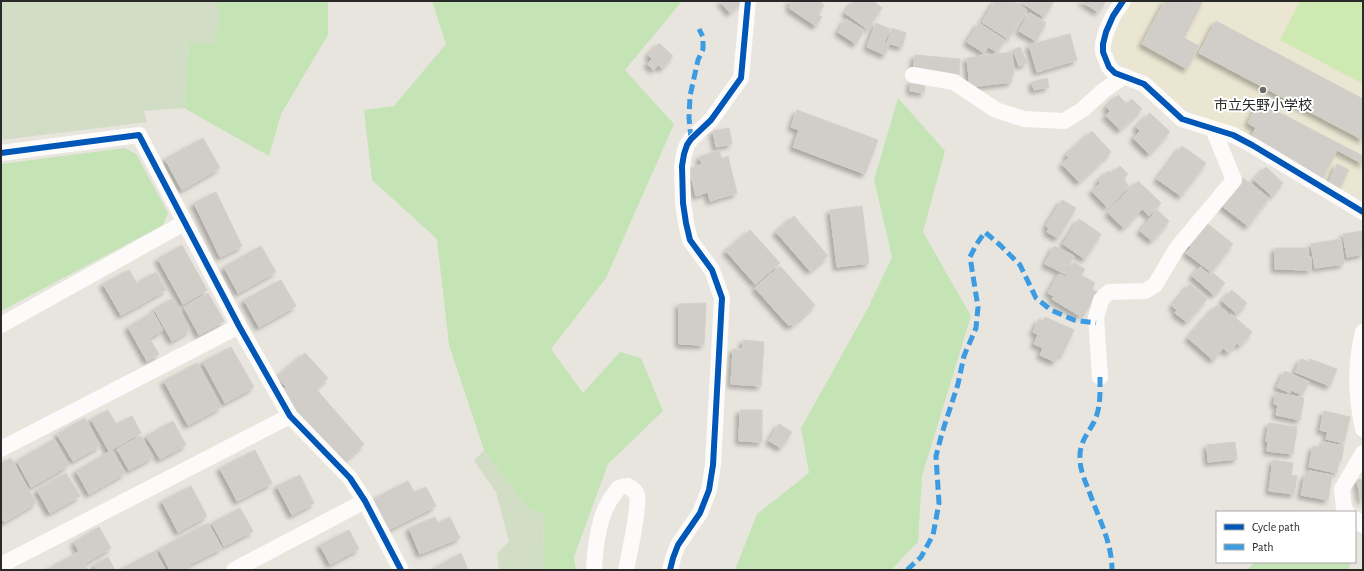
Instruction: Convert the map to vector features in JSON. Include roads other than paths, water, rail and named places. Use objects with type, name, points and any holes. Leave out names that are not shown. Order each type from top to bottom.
[{"type":"street","points":[[670,570],[672,558],[678,545],[700,513],[709,490],[713,465],[722,298],[712,270],[690,240],[683,203],[682,166],[684,154],[691,138],[711,120],[741,78],[748,1]]},
{"type":"street","points":[[1123,1],[1113,16],[1106,32],[1102,52],[1109,67],[1115,73],[1144,84],[1182,119],[1233,135],[1363,212]]},
{"type":"street","points":[[913,75],[954,82],[996,110],[1024,119],[1064,121],[1082,110],[1103,91],[1124,76]]},
{"type":"street","points":[[1100,377],[1096,318],[1101,300],[1109,292],[1145,291],[1155,286],[1177,248],[1234,180],[1213,129]]},
{"type":"street","points":[[1,153],[139,135],[239,326],[290,416],[350,478],[365,501],[401,570]]},
{"type":"street","points":[[1,325],[184,223]]},
{"type":"street","points":[[1,449],[239,326]]},
{"type":"street","points":[[1363,332],[1357,358],[1357,381],[1363,429]]},
{"type":"street","points":[[1,565],[290,416]]},
{"type":"street","points":[[1346,511],[1344,509],[1342,489],[1363,453]]},
{"type":"street","points":[[594,570],[598,532],[610,498],[619,488],[628,486],[633,489],[637,495],[637,508],[626,570]]},
{"type":"street","points":[[234,570],[365,501]]},
{"type":"place","name":"市立矢野小学校","points":[[1263,90]]}]
